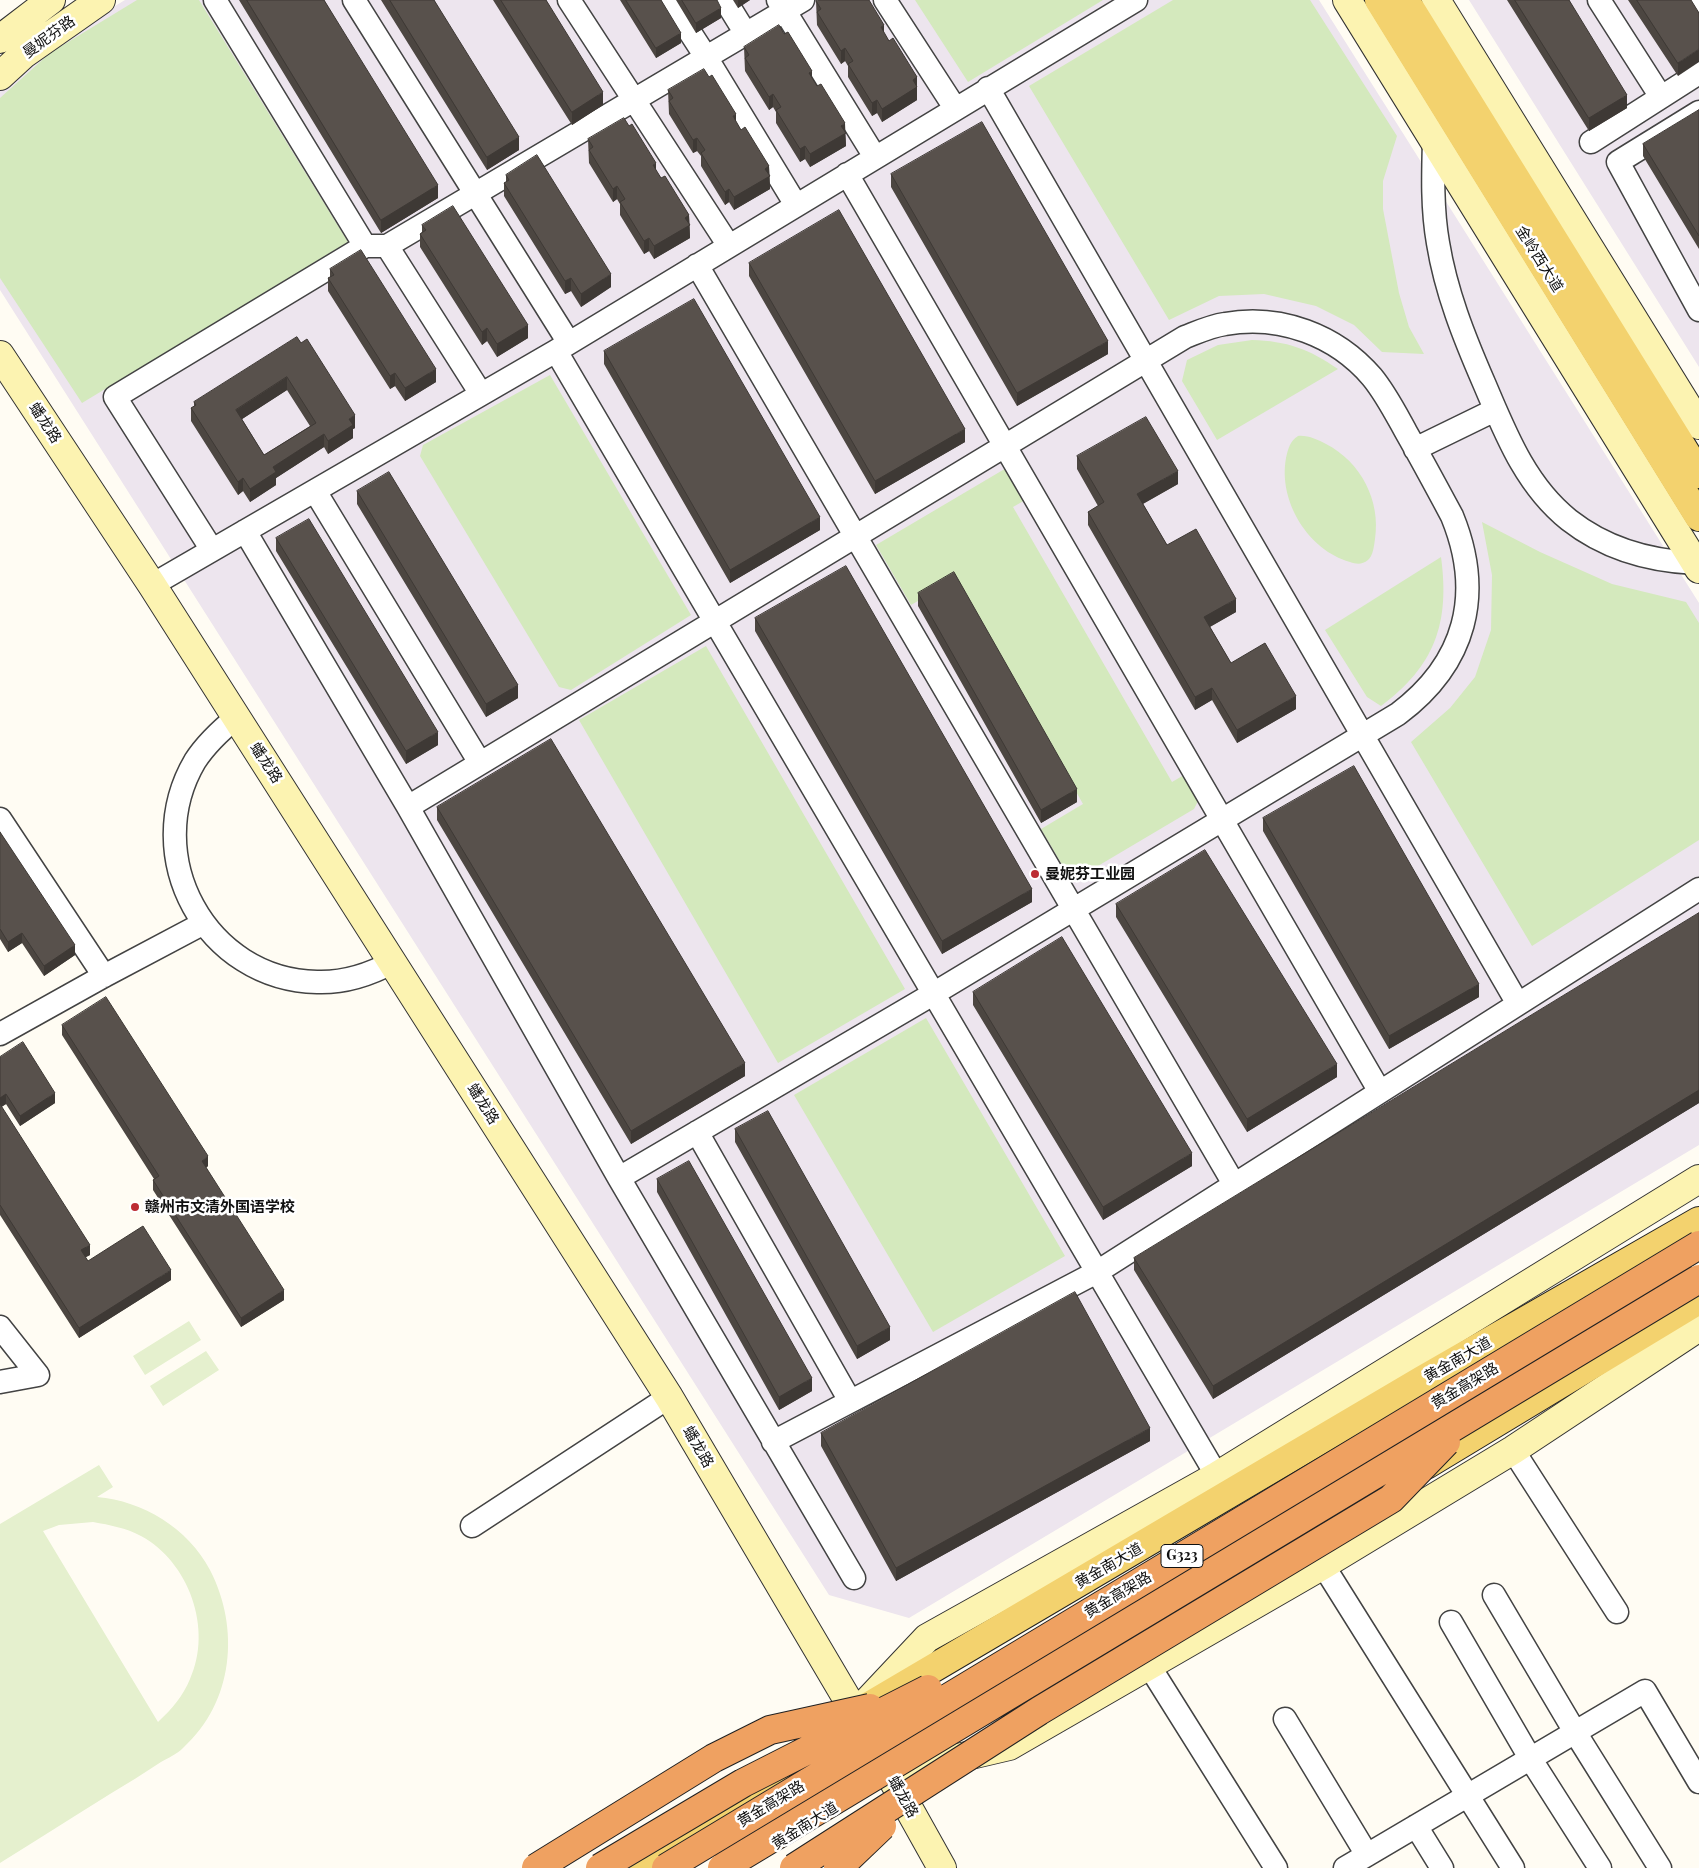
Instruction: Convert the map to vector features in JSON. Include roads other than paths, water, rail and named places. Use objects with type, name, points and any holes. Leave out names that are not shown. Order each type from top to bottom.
[{"type":"highway","name":"黄金高架路","points":[[666,1868],[1457,1390],[1692,1233]]},
{"type":"highway","name":"黄金高架路","points":[[722,1868],[1699,1279]]},
{"type":"highway","points":[[600,1868],[743,1783],[911,1699],[1357,1435],[1457,1390]]},
{"type":"highway","points":[[794,1868],[1047,1706],[1391,1500],[1472,1416]]},
{"type":"highway","points":[[536,1868],[714,1758],[770,1730],[911,1699]]},
{"type":"highway","points":[[838,1868],[937,1775]]},
{"type":"main road","name":"金岭西大道","points":[[1379,0],[1699,517]]},
{"type":"main road","name":"金岭西大道","points":[[1405,0],[1695,459]]},
{"type":"main road","points":[[1692,1233],[1699,1267]]},
{"type":"main road","name":"黄金南大道","points":[[634,1868],[763,1786],[856,1714],[1422,1380],[1692,1233]]},
{"type":"main road","name":"黄金南大道","points":[[740,1868],[953,1735],[1194,1601],[1460,1445],[1699,1300]]},
{"type":"main road","points":[[1422,1380],[1460,1445]]},
{"type":"main road","points":[[1160,1536],[1194,1601]]},
{"type":"street","name":"曼妮芬路","points":[[0,39],[50,0]]},
{"type":"street","name":"曼妮芬路","points":[[0,76],[24,54],[101,0]]},
{"type":"street","points":[[215,0],[376,246],[481,394]]},
{"type":"street","points":[[354,0],[475,194],[563,347],[714,621],[1216,1476]]},
{"type":"street","points":[[569,0],[729,246]]},
{"type":"street","points":[[669,0],[796,205]]},
{"type":"street","points":[[725,0],[746,34]]},
{"type":"street","points":[[885,0],[955,108]]},
{"type":"street","points":[[152,585],[563,347],[1136,0]]},
{"type":"street","points":[[1347,0],[1697,566]]},
{"type":"street","points":[[1436,0],[1699,425]]},
{"type":"street","points":[[1599,0],[1661,97]]},
{"type":"street","points":[[212,550],[115,397],[376,246],[475,194],[746,34],[789,4],[875,157]]},
{"type":"street","points":[[1591,142],[1699,73]]},
{"type":"street","points":[[988,88],[1518,1004]]},
{"type":"street","points":[[1699,112],[1618,162],[1699,310]]},
{"type":"street","points":[[1434,141],[1434,209],[1444,275],[1462,332],[1495,410],[1526,471],[1552,505],[1568,519],[1600,540],[1628,552],[1650,558],[1697,566]]},
{"type":"street","points":[[847,174],[1380,1092]]},
{"type":"street","points":[[697,265],[1234,1184]]},
{"type":"street","points":[[408,807],[1185,337],[1224,324],[1264,321],[1284,324],[1324,338],[1342,349],[1358,362],[1385,394],[1452,516],[1466,557],[1468,600],[1464,621],[1449,659],[1427,690],[1398,714],[933,994],[619,1178]]},
{"type":"street","name":"蟠龙路","points":[[0,355],[237,717],[669,1397],[856,1714],[942,1868]]},
{"type":"street","points":[[1415,449],[1495,410]]},
{"type":"street","points":[[315,491],[480,763]]},
{"type":"street","points":[[245,531],[408,807],[619,1178],[854,1578]]},
{"type":"street","points":[[237,717],[221,730],[195,761],[186,780],[176,818],[176,859],[181,879],[188,898],[204,924],[224,946],[240,958],[277,976],[296,980],[316,982],[337,981],[375,971],[393,962]]},
{"type":"street","points":[[0,819],[104,976]]},
{"type":"street","points":[[773,1442],[1097,1272],[1699,889]]},
{"type":"street","points":[[0,1034],[104,976],[204,924]]},
{"type":"street","points":[[697,1132],[850,1401]]},
{"type":"street","points":[[856,1714],[927,1638],[1216,1476],[1699,1178]]},
{"type":"street","points":[[0,1327],[38,1375],[0,1382]]},
{"type":"street","points":[[890,1774],[1010,1746],[1148,1664],[1323,1565],[1514,1450],[1699,1327]]},
{"type":"street","points":[[472,1526],[669,1397]]},
{"type":"street","points":[[1514,1450],[1617,1612]]},
{"type":"street","points":[[1323,1565],[1513,1868]]},
{"type":"street","points":[[1494,1595],[1575,1732],[1660,1868]]},
{"type":"street","points":[[1452,1622],[1530,1758],[1600,1868]]},
{"type":"street","points":[[1148,1664],[1276,1868]]},
{"type":"street","points":[[1345,1868],[1645,1690],[1699,1782]]},
{"type":"street","points":[[1285,1719],[1367,1855]]},
{"type":"street","points":[[1416,1826],[1442,1868]]},
{"type":"place","name":"曼妮芬工业园","points":[[1035,874]]},
{"type":"place","name":"赣州市文清外国语学校","points":[[135,1207]]}]
